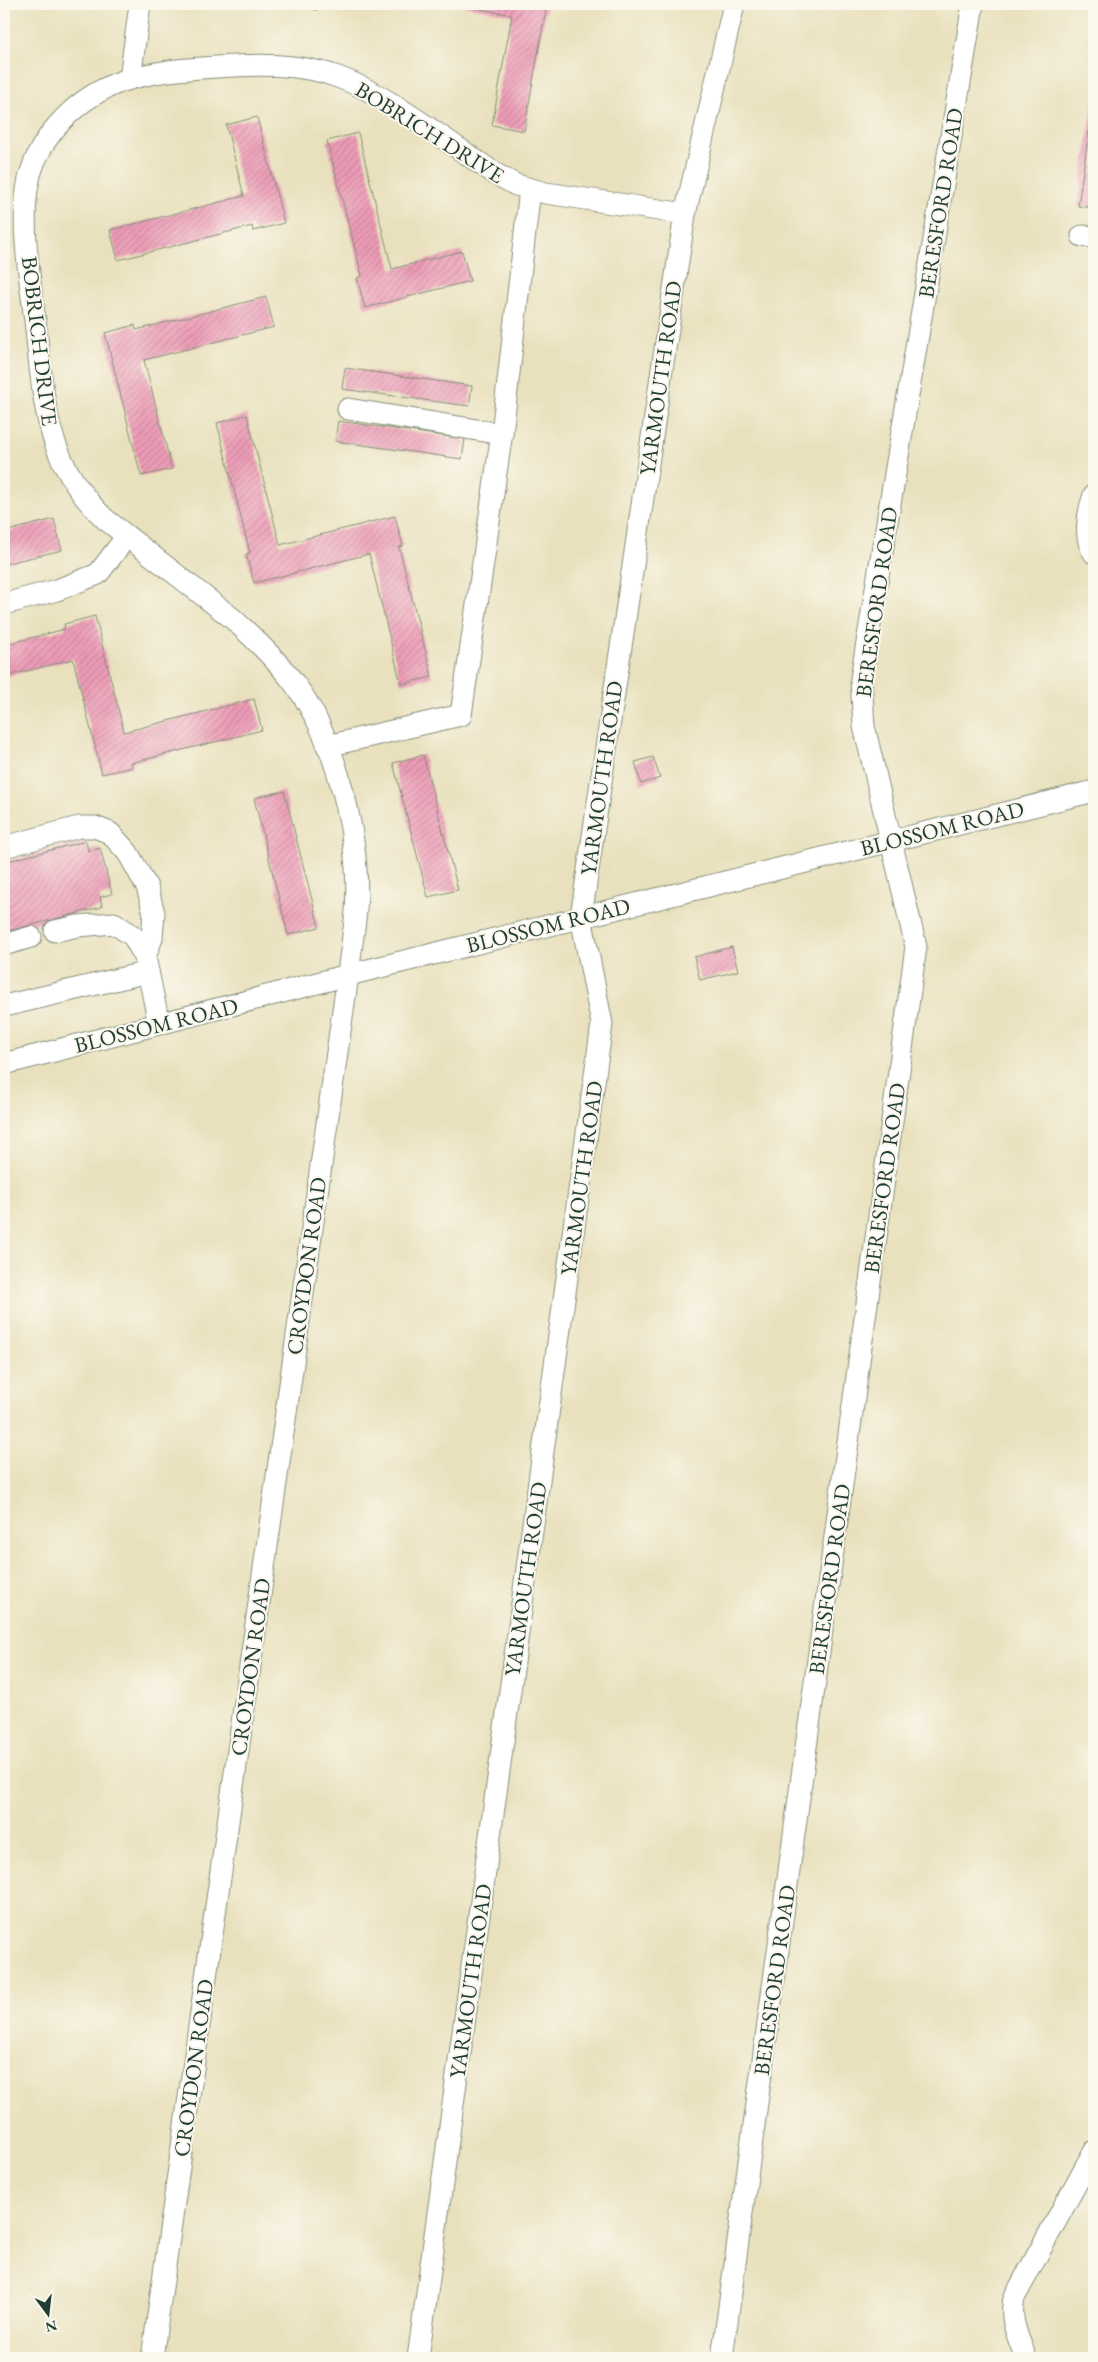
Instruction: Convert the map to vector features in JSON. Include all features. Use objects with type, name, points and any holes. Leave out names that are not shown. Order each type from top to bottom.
[{"type":"street","points":[[130,79],[140,4]]},
{"type":"street","name":"YARMOUTH ROAD","points":[[418,2358],[602,1024],[580,917],[685,214],[734,4]]},
{"type":"street","name":"BERESFORD ROAD","points":[[722,2358],[916,947],[864,726],[861,680],[973,4]]},
{"type":"street","name":"BOBRICH DRIVE","points":[[348,976],[356,910],[354,851],[343,794],[327,746],[310,707],[297,687],[256,640],[232,618],[127,536],[86,501],[71,480],[54,443],[43,392],[28,257],[26,214],[29,180],[35,161],[46,141],[62,121],[81,104],[101,91],[130,79],[185,69],[245,65],[305,68],[336,76],[381,97],[496,174],[516,185],[530,189],[685,214]]},
{"type":"street","points":[[327,746],[461,715],[502,434],[530,189]]},
{"type":"street","points":[[348,409],[502,434]]},
{"type":"street","points":[[1094,495],[1088,524],[1090,548],[1094,553]]},
{"type":"street","points":[[4,604],[57,590],[98,574],[127,536]]},
{"type":"street","name":"BLOSSOM ROAD","points":[[4,1064],[580,917],[1094,790]]},
{"type":"street","points":[[4,847],[79,827],[95,827],[110,833],[128,853],[147,887],[154,913],[152,938],[146,964]]},
{"type":"street","points":[[55,931],[78,926],[114,923],[133,936],[146,964],[159,1024]]},
{"type":"street","points":[[4,945],[31,937]]},
{"type":"street","points":[[4,1006],[146,964]]},
{"type":"street","name":"CROYDON ROAD","points":[[152,2358],[348,976]]},
{"type":"street","points":[[1026,2358],[1013,2323],[1012,2310],[1014,2298],[1094,2151]]},
{"type":"building","points":[[288,4],[318,4],[317,10]]},
{"type":"building","points":[[454,4],[547,4],[524,131],[492,125],[512,15]]},
{"type":"building","points":[[1094,104],[1094,208],[1078,206]]},
{"type":"building","points":[[257,117],[284,223],[253,231],[252,226],[118,260],[110,230],[244,196],[226,125]]},
{"type":"building","points":[[358,133],[392,269],[462,251],[470,281],[365,308],[357,278],[362,276],[327,141]]},
{"type":"building","points":[[266,297],[274,327],[144,360],[172,469],[141,476],[105,333],[135,325],[136,330]]},
{"type":"building","points":[[345,368],[472,386],[469,406],[342,389]]},
{"type":"building","points":[[247,415],[280,545],[395,516],[403,546],[399,547],[432,677],[401,684],[369,554],[254,583],[246,554],[250,553],[217,423]]},
{"type":"building","points":[[338,421],[465,439],[462,459],[335,441]]},
{"type":"building","points":[[54,519],[62,550],[4,564],[4,532]]},
{"type":"building","points":[[95,616],[124,732],[254,699],[262,730],[131,763],[133,767],[102,774],[73,659],[4,677],[4,645],[65,629],[64,624]]},
{"type":"building","points":[[423,755],[458,890],[428,897],[393,763]]},
{"type":"building","points":[[653,757],[660,778],[641,784],[635,762]]},
{"type":"building","points":[[284,791],[319,927],[288,935],[254,798]]},
{"type":"building","points":[[86,841],[88,851],[100,848],[112,894],[100,897],[102,907],[4,932],[4,862]]},
{"type":"building","points":[[732,947],[738,971],[700,980],[694,957]]}]
